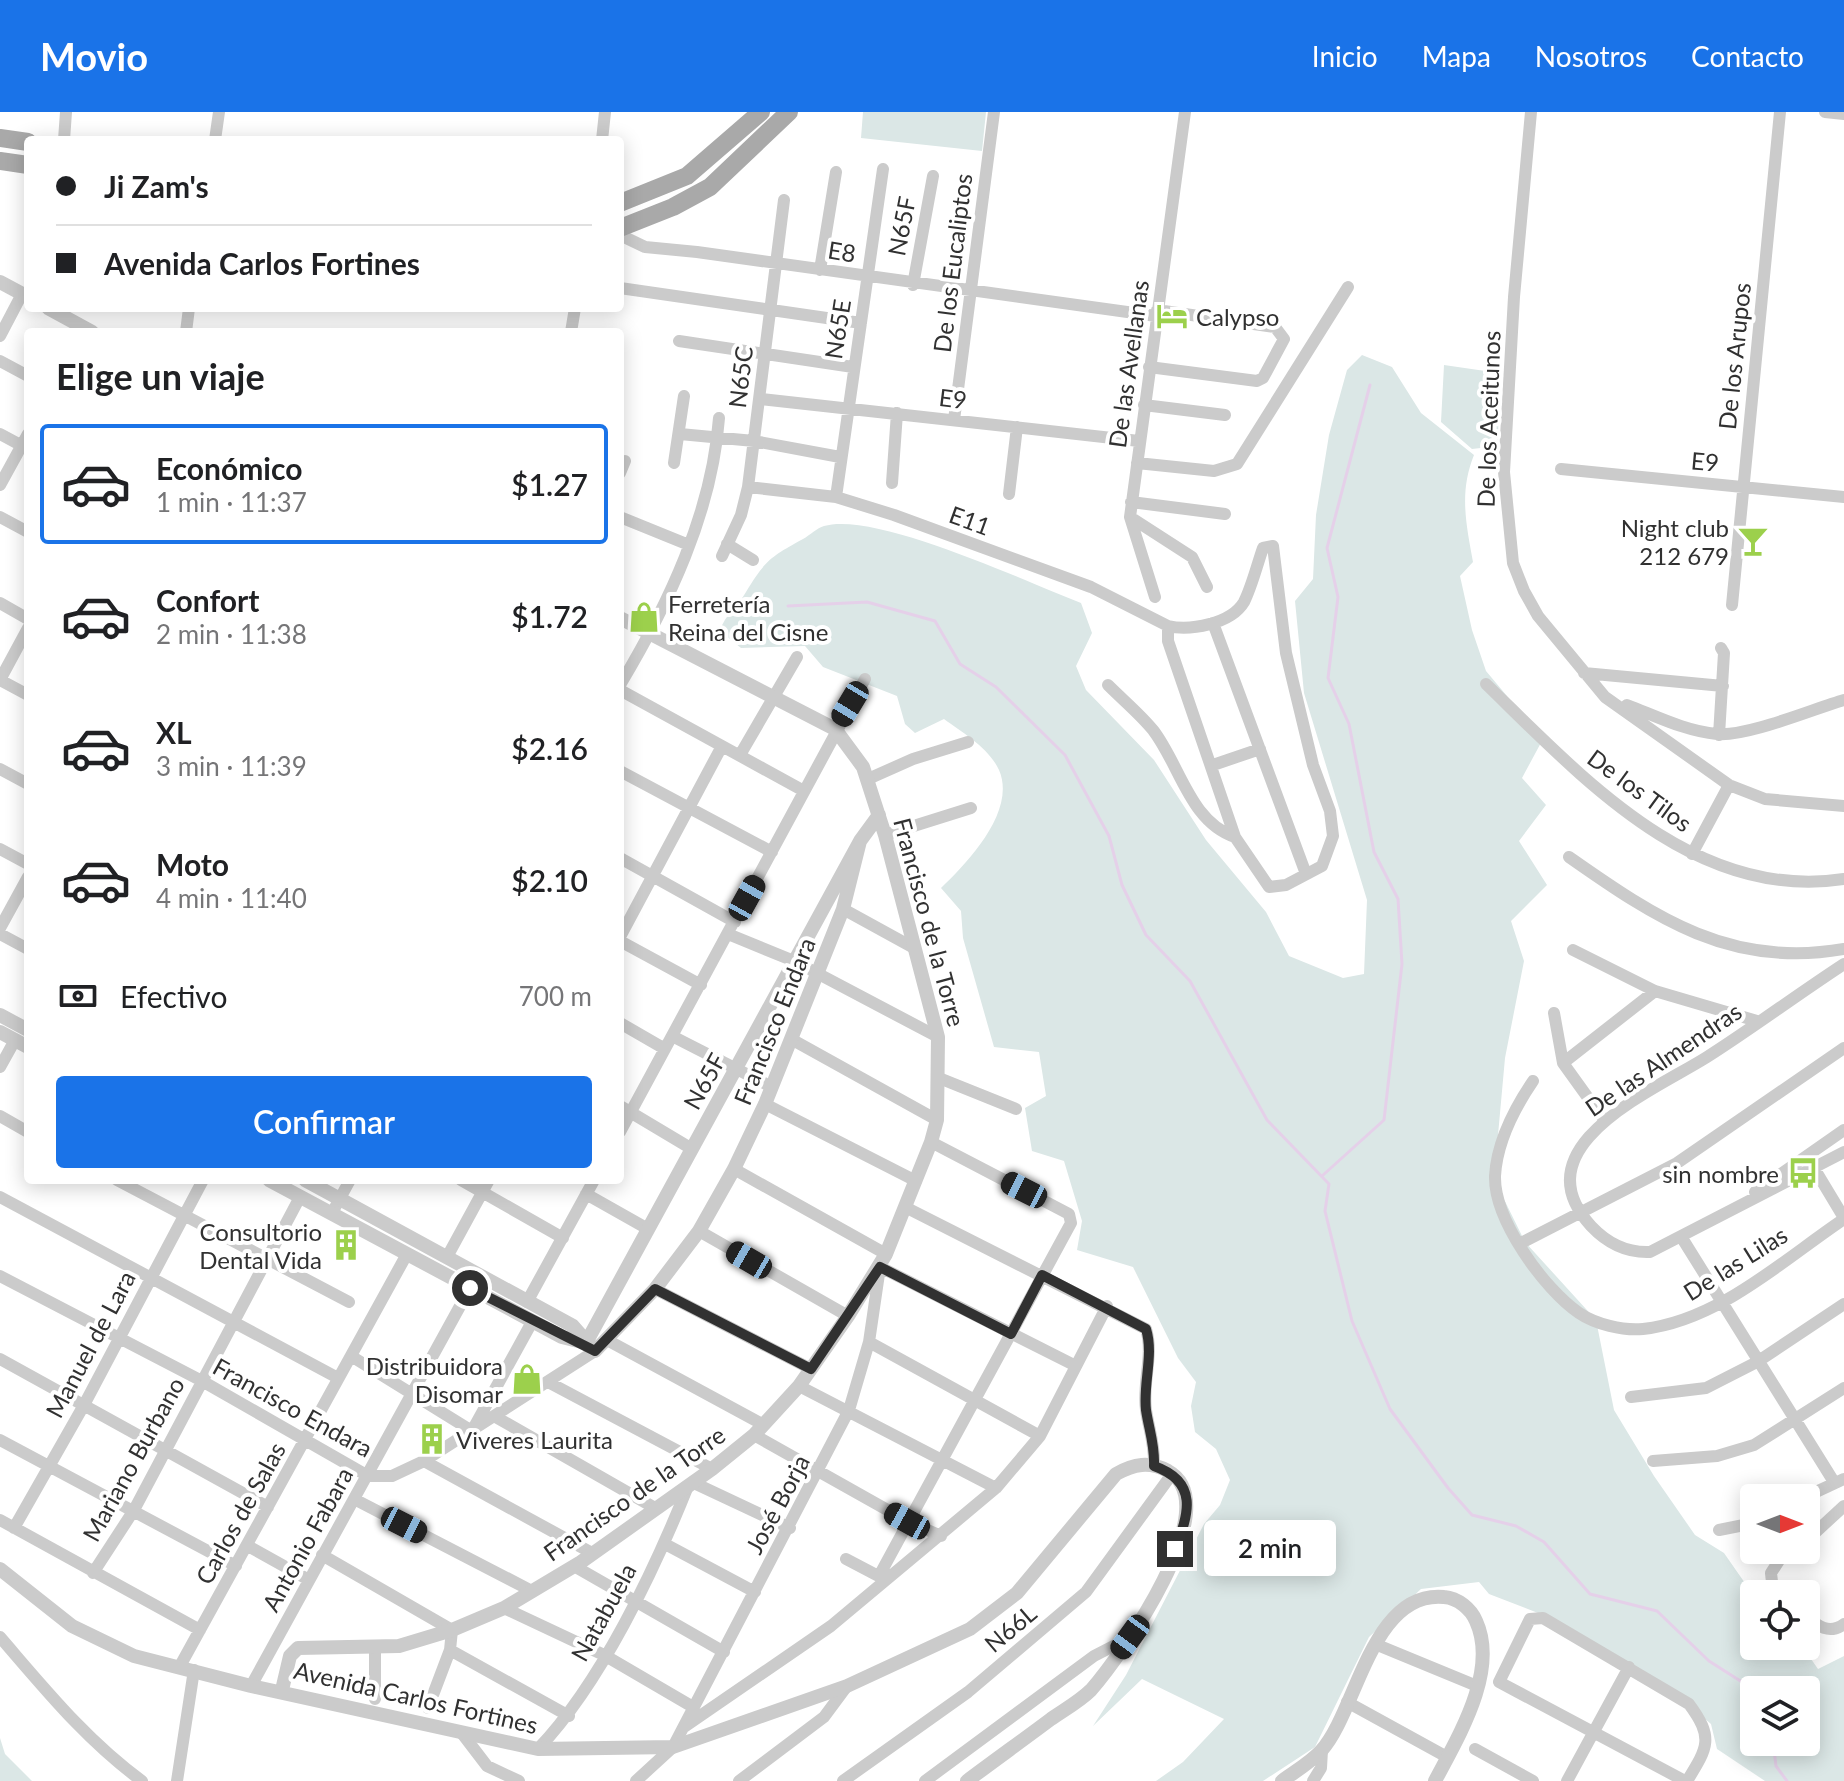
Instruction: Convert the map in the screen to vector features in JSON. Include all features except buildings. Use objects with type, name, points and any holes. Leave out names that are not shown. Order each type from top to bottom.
[{"type":"main road","points":[[624,201],[687,176],[761,112]]},
{"type":"main road","points":[[624,226],[673,207],[710,187],[789,112]]},
{"type":"main road","points":[[0,138],[24,141]]},
{"type":"main road","points":[[0,161],[24,164]]},
{"type":"street","points":[[64,136],[66,112]]},
{"type":"street","points":[[216,136],[219,112]]},
{"type":"street","points":[[602,136],[605,112]]},
{"type":"street","name":"De los Eucaliptos","points":[[954,420],[994,112]]},
{"type":"street","name":"De las Avellanas","points":[[1130,517],[1185,112]]},
{"type":"street","name":"De los Aceitunos","points":[[1531,112],[1513,310],[1504,472],[1506,519],[1513,563],[1524,591],[1538,616],[1605,697],[1729,785],[1765,799],[1844,806]]},
{"type":"street","name":"De los Arupos","points":[[1732,605],[1780,112]]},
{"type":"street","points":[[1825,112],[1844,114]]},
{"type":"street","name":"N65E","points":[[836,497],[883,169]]},
{"type":"street","points":[[820,270],[836,172]]},
{"type":"street","name":"N65F","points":[[913,285],[933,176]]},
{"type":"street","name":"N65C","points":[[753,560],[725,550],[741,515],[748,487],[784,200]]},
{"type":"street","name":"E8","points":[[624,237],[645,247],[775,262],[970,293],[1275,327],[1283,334],[1277,355],[1263,378],[1247,381],[1149,367]]},
{"type":"street","points":[[0,282],[24,295]]},
{"type":"street","points":[[1137,463],[1214,471],[1237,464],[1348,287]]},
{"type":"street","points":[[624,289],[861,323]]},
{"type":"street","points":[[0,336],[24,298]]},
{"type":"street","points":[[55,312],[83,328]]},
{"type":"street","points":[[679,341],[766,351],[853,367]]},
{"type":"street","points":[[0,361],[24,374]]},
{"type":"street","points":[[674,463],[684,396]]},
{"type":"street","name":"E9","points":[[761,399],[1139,441]]},
{"type":"street","points":[[1144,405],[1225,415]]},
{"type":"street","points":[[892,483],[897,413]]},
{"type":"street","points":[[624,681],[650,635],[689,545],[706,496],[719,418]]},
{"type":"street","points":[[1009,494],[1017,427]]},
{"type":"street","points":[[0,434],[24,441]]},
{"type":"street","points":[[680,434],[754,441],[840,457]]},
{"type":"street","points":[[0,485],[24,445]]},
{"type":"street","name":"E9","points":[[1561,469],[1844,497]]},
{"type":"street","name":"E11","points":[[748,487],[836,497],[1091,587],[1168,626]]},
{"type":"street","points":[[1131,502],[1225,514]]},
{"type":"street","points":[[0,517],[24,530]]},
{"type":"street","points":[[1130,517],[1192,557],[1207,587]]},
{"type":"street","points":[[1130,517],[1155,597]]},
{"type":"street","points":[[624,519],[689,545]]},
{"type":"street","points":[[1271,545],[1275,548],[1286,653],[1313,765],[1331,817],[1333,836],[1322,866],[1286,885],[1269,887],[1235,837],[1213,765],[1168,641],[1168,626],[1184,629],[1213,623],[1242,604],[1263,548],[1271,545]]},
{"type":"street","points":[[0,603],[24,617]]},
{"type":"street","name":"Francisco de la Torre","points":[[282,1690],[290,1656],[298,1648],[399,1646],[452,1630],[504,1608],[574,1566],[712,1469],[758,1429],[799,1386],[848,1316],[883,1261],[931,1142],[937,1120],[938,1037],[885,835],[868,779],[856,756],[835,729],[771,699],[624,620]]},
{"type":"street","points":[[1213,623],[1306,874]]},
{"type":"street","points":[[24,635],[0,680],[24,693]]},
{"type":"street","points":[[1719,735],[1724,653],[1721,648]]},
{"type":"street","points":[[740,755],[797,657]]},
{"type":"street","points":[[1584,673],[1723,686]]},
{"type":"street","points":[[692,1149],[625,1109],[665,1049],[701,985],[835,729],[865,679]]},
{"type":"street","name":"De los Tilos","points":[[1486,684],[1562,761],[1646,826],[1692,854],[1770,881],[1788,883],[1844,879]]},
{"type":"street","points":[[1108,685],[1153,731],[1204,815],[1219,831],[1235,837]]},
{"type":"street","points":[[624,690],[804,791]]},
{"type":"street","name":"De los Aceitunos","points":[[1605,697],[1679,726],[1719,735],[1841,702]]},
{"type":"street","points":[[868,779],[913,759],[968,742]]},
{"type":"street","points":[[624,931],[722,746]]},
{"type":"street","points":[[1213,765],[1260,749]]},
{"type":"street","points":[[0,769],[24,782]]},
{"type":"street","points":[[624,773],[772,852]]},
{"type":"street","points":[[1692,854],[1729,785]]},
{"type":"street","points":[[885,835],[971,808]]},
{"type":"street","points":[[860,841],[879,815]]},
{"type":"street","name":"N65F","points":[[591,1347],[648,1229],[860,841]]},
{"type":"street","name":"Francisco Endara","points":[[0,1276],[202,1381],[368,1476],[392,1476],[424,1461],[548,1382],[591,1347],[607,1340],[655,1289],[699,1231],[734,1169],[765,1104],[843,909],[860,841]]},
{"type":"street","points":[[0,849],[24,862]]},
{"type":"street","points":[[1569,857],[1645,911],[1702,938],[1726,945],[1807,952],[1844,949]]},
{"type":"street","points":[[624,860],[735,922]]},
{"type":"street","points":[[24,885],[0,931],[24,946]]},
{"type":"street","points":[[843,909],[914,948]]},
{"type":"street","points":[[728,934],[794,961],[938,1037]]},
{"type":"street","points":[[624,941],[701,985]]},
{"type":"street","points":[[1573,950],[1655,991],[1757,1021]]},
{"type":"street","name":"De las Almendras","points":[[1581,1215],[1570,1192],[1571,1174],[1582,1144],[1604,1120],[1708,1057],[1844,964]]},
{"type":"street","points":[[1563,1063],[1655,991]]},
{"type":"street","points":[[1554,1013],[1563,1063],[1604,1120]]},
{"type":"street","points":[[0,1015],[24,1028]]},
{"type":"street","points":[[624,1025],[665,1049]]},
{"type":"street","points":[[0,1032],[22,1043],[0,1067]]},
{"type":"street","points":[[672,1036],[772,1087]]},
{"type":"street","points":[[791,1039],[937,1120]]},
{"type":"street","points":[[1519,1244],[1581,1215],[1677,1163],[1844,1048]]},
{"type":"street","points":[[939,1078],[1016,1109]]},
{"type":"street","name":"De las Lilas","points":[[1533,1081],[1508,1123],[1495,1176],[1497,1193],[1519,1244],[1547,1284],[1581,1315],[1605,1325],[1638,1330],[1685,1320],[1722,1301],[1844,1219]]},
{"type":"street","points":[[765,1104],[916,1181]]},
{"type":"street","points":[[0,1116],[24,1130]]},
{"type":"street","points":[[1737,1207],[1777,1175],[1844,1130]]},
{"type":"street","points":[[883,1578],[907,1521],[1069,1230],[1069,1214],[931,1142]]},
{"type":"street","points":[[1581,1215],[1608,1242],[1631,1251],[1650,1252],[1844,1152]]},
{"type":"street","points":[[1814,1168],[1844,1219]]},
{"type":"street","points":[[734,1169],[883,1261],[1011,1334],[1076,1366]]},
{"type":"street","points":[[125,1184],[349,1302]]},
{"type":"street","name":"Manuel de Lara","points":[[14,1528],[47,1464],[84,1405],[201,1184]]},
{"type":"street","points":[[276,1184],[532,1322],[591,1347]]},
{"type":"street","points":[[312,1184],[573,1326],[591,1347]]},
{"type":"street","points":[[332,1213],[348,1184]]},
{"type":"street","points":[[468,1184],[563,1238]]},
{"type":"street","points":[[447,1257],[487,1184]]},
{"type":"street","points":[[527,1302],[592,1184]]},
{"type":"street","points":[[586,1194],[648,1229]]},
{"type":"street","points":[[0,1197],[338,1378]]},
{"type":"street","name":"Mariano Burbano","points":[[93,1573],[134,1510],[300,1197]]},
{"type":"street","points":[[905,1207],[1141,1323],[1148,1335],[1146,1412],[1155,1443],[1154,1466],[1172,1474],[1186,1493],[1187,1519],[1161,1588],[1130,1637],[1089,1692],[967,1781]]},
{"type":"street","points":[[699,1231],[848,1316]]},
{"type":"street","points":[[1682,1238],[1757,1362],[1839,1480],[1820,1490]]},
{"type":"street","name":"Carlos de Salas","points":[[177,1781],[187,1668],[200,1630],[407,1254]]},
{"type":"street","name":"José Borja","points":[[636,1781],[673,1747],[849,1410],[869,1342],[883,1261]]},
{"type":"street","name":"Antonio Fabara","points":[[251,1686],[470,1288]]},
{"type":"street","points":[[655,1289],[811,1369]]},
{"type":"street","points":[[1631,1397],[1706,1388],[1757,1362],[1844,1304]]},
{"type":"street","points":[[684,1727],[831,1626],[883,1578],[941,1536],[996,1488],[1040,1436],[1107,1306]]},
{"type":"street","points":[[351,1356],[414,1392],[472,1431],[532,1322]]},
{"type":"street","points":[[607,1340],[758,1429],[819,1472],[907,1521],[941,1536]]},
{"type":"street","points":[[869,1342],[1040,1436]]},
{"type":"street","points":[[0,1359],[268,1507]]},
{"type":"street","points":[[548,1382],[712,1469]]},
{"type":"street","points":[[799,1386],[996,1488]]},
{"type":"street","points":[[1653,1461],[1717,1456],[1754,1445],[1844,1388]]},
{"type":"street","points":[[494,1416],[655,1508]]},
{"type":"street","points":[[0,1440],[236,1566]]},
{"type":"street","points":[[424,1461],[592,1553]]},
{"type":"street","name":"Avenida Carlos Fortines","points":[[0,1569],[72,1626],[134,1656],[251,1686],[282,1690],[538,1749],[673,1747],[847,1686],[970,1629],[1017,1593],[1116,1474],[1135,1464],[1154,1466]]},
{"type":"street","name":"N66L","points":[[843,1781],[968,1692],[1086,1592],[1172,1474]]},
{"type":"street","points":[[691,1484],[790,1528]]},
{"type":"street","name":"Natabuela","points":[[538,1749],[569,1716],[665,1544],[691,1484]]},
{"type":"street","points":[[354,1499],[530,1590]]},
{"type":"street","points":[[1820,1528],[1844,1506]]},
{"type":"street","points":[[0,1520],[200,1630]]},
{"type":"street","points":[[1719,1530],[1740,1526]]},
{"type":"street","points":[[665,1544],[755,1592]]},
{"type":"street","points":[[248,1546],[309,1580]]},
{"type":"street","points":[[322,1555],[452,1630],[450,1650],[428,1708]]},
{"type":"street","points":[[846,1559],[883,1578]]},
{"type":"street","points":[[574,1566],[724,1652]]},
{"type":"street","points":[[1313,1781],[1321,1768],[1322,1750],[1375,1644],[1399,1613],[1421,1599],[1445,1597],[1471,1609],[1483,1634],[1483,1661],[1477,1686],[1435,1781]]},
{"type":"street","points":[[504,1608],[604,1655],[693,1707]]},
{"type":"street","points":[[1543,1618],[1629,1667],[1689,1704],[1705,1732],[1706,1751],[1686,1781],[1499,1682],[1530,1619],[1543,1618]]},
{"type":"street","points":[[1820,1628],[1842,1626]]},
{"type":"street","points":[[0,1637],[57,1705],[106,1754],[142,1781]]},
{"type":"street","points":[[925,1781],[1094,1656],[1130,1637]]},
{"type":"street","points":[[1375,1644],[1477,1686]]},
{"type":"street","points":[[375,1648],[375,1699]]},
{"type":"street","points":[[450,1650],[569,1716]]},
{"type":"street","points":[[1567,1781],[1629,1667]]},
{"type":"street","points":[[739,1781],[824,1717],[847,1686]]},
{"type":"street","points":[[1347,1702],[1447,1757]]},
{"type":"street","points":[[461,1732],[487,1766],[519,1781]]},
{"type":"street","points":[[1475,1749],[1533,1781]]},
{"type":"street","points":[[1282,1781],[1322,1750]]},
{"type":"shaded area","points":[[863,112],[986,112],[982,151],[861,138]]},
{"type":"shaded area","points":[[1362,355],[1392,367],[1421,413],[1474,455],[1465,495],[1473,562],[1460,576],[1472,630],[1486,671],[1543,739],[1522,778],[1546,805],[1519,841],[1547,885],[1511,921],[1524,961],[1505,1058],[1494,1179],[1525,1242],[1596,1320],[1614,1410],[1654,1476],[1695,1535],[1724,1553],[1743,1580],[1740,1580],[1740,1660],[1812,1660],[1818,1669],[1844,1656],[1844,1781],[1765,1781],[1717,1749],[1711,1724],[1685,1702],[1538,1613],[1489,1594],[1479,1582],[1421,1589],[1369,1637],[1315,1747],[1263,1781],[1156,1781],[1183,1762],[1224,1719],[1142,1679],[1093,1726],[1126,1675],[1204,1524],[1220,1505],[1230,1480],[1216,1449],[1195,1432],[1191,1406],[1196,1382],[1178,1358],[1133,1267],[1077,1250],[1082,1221],[1064,1161],[1032,1151],[1025,1108],[1046,1096],[1039,1052],[994,1047],[963,938],[961,911],[941,888],[976,850],[995,819],[1003,786],[999,770],[982,748],[944,719],[915,733],[905,724],[897,696],[823,667],[805,646],[741,648],[720,631],[728,615],[770,560],[821,527],[848,524],[914,538],[1081,603],[1092,633],[1076,666],[1086,690],[1154,760],[1206,840],[1266,912],[1289,956],[1343,978],[1364,974],[1367,900],[1304,693],[1295,601],[1313,579],[1316,515],[1329,435],[1347,370]]},
{"type":"shaded area","points":[[1444,365],[1499,373],[1498,446],[1472,449],[1441,422]]},
{"type":"shaded area","points":[[0,1738],[5,1754],[32,1781],[0,1781]]},
{"type":"waterway","points":[[1322,1176],[1384,1120],[1402,964],[1398,899],[1374,852],[1349,724],[1328,678],[1338,597],[1327,548],[1370,385]]},
{"type":"waterway","points":[[788,606],[867,602],[935,621],[960,664],[996,687],[1065,755],[1109,836],[1122,885],[1146,935],[1190,981],[1267,1120],[1329,1184],[1325,1211],[1352,1321],[1390,1409],[1448,1488],[1472,1515],[1516,1526],[1544,1542],[1590,1594],[1657,1611],[1709,1661],[1740,1681]]},
{"type":"waterway","points":[[1775,1756],[1776,1766],[1787,1781]]},
{"type":"place","name":"Calypso","points":[[1172,316]]},
{"type":"place","name":"Night club 212 679","points":[[1753,541]]},
{"type":"place","name":"Ferretería Reina del Cisne","points":[[644,617]]},
{"type":"place","name":"sin nombre","points":[[1803,1173]]},
{"type":"place","name":"Consultorio Dental Vida","points":[[346,1245]]},
{"type":"place","name":"Distribuidora Disomar","points":[[527,1379]]},
{"type":"place","name":"Viveres Laurita","points":[[432,1439]]},
{"type":"route","points":[[470,1288],[562,1337],[586,1343],[595,1351],[655,1289],[811,1369],[880,1267],[1011,1334],[1042,1275],[1141,1323],[1146,1329],[1150,1343],[1145,1384],[1146,1412],[1155,1443],[1154,1466],[1172,1474],[1186,1493],[1188,1505],[1187,1519],[1175,1549]]}]
